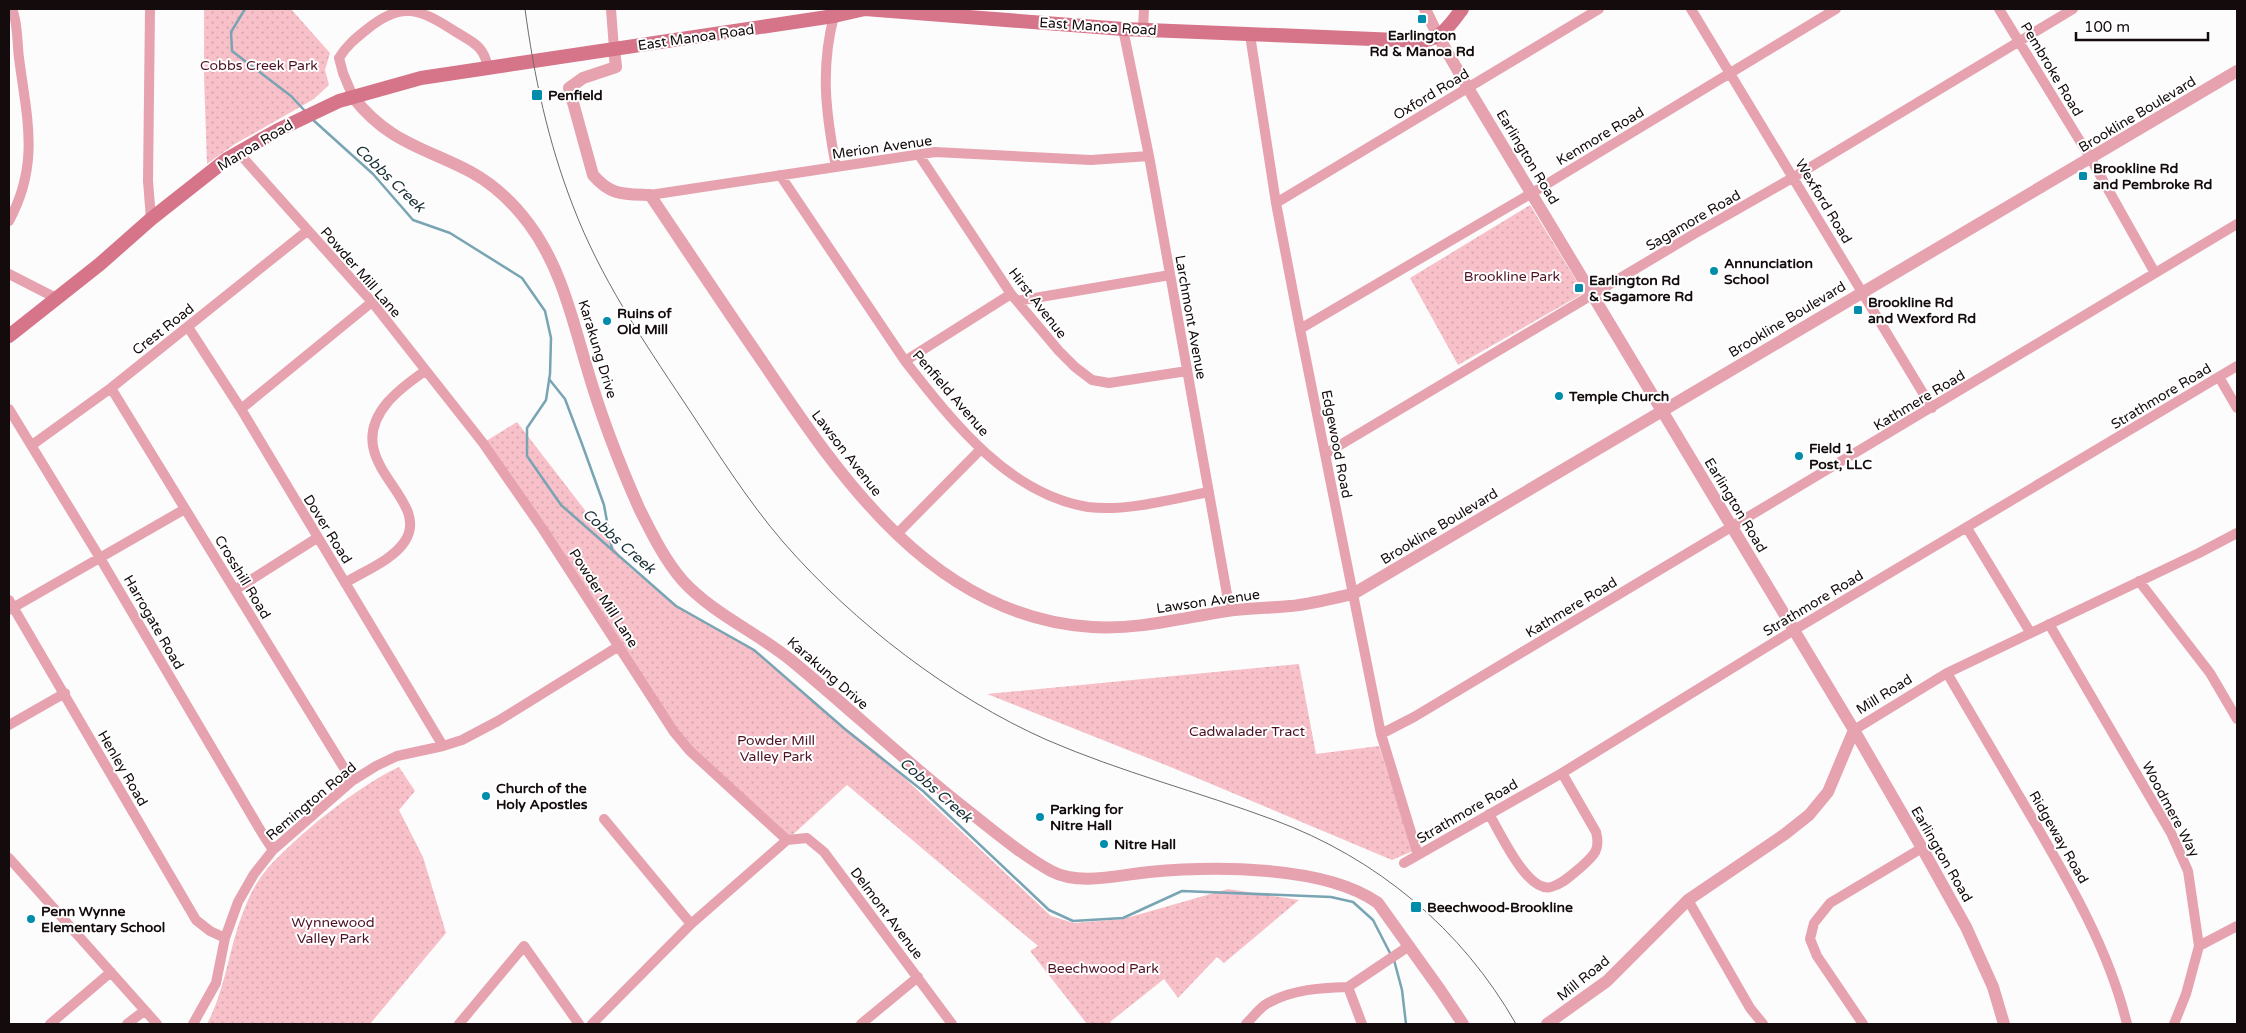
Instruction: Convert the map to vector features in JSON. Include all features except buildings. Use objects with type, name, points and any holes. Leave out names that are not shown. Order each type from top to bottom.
[{"type":"main road","name":"East Manoa Road","points":[[522,64],[834,16],[865,9],[1142,29],[1423,41],[1438,36]]},
{"type":"main road","points":[[1438,36],[1462,9]]},
{"type":"main road","name":"Manoa Road","points":[[9,336],[100,264],[151,219],[238,152],[300,119],[353,97],[421,78],[522,64]]},
{"type":"street","points":[[150,9],[148,181],[151,219]]},
{"type":"street","points":[[611,9],[616,67],[583,78],[569,88],[570,93],[593,175],[603,187],[618,194],[650,195]]},
{"type":"street","points":[[1142,29],[1144,9]]},
{"type":"street","name":"Earlington Road","points":[[1425,9],[1468,88],[1854,730],[1922,848],[1966,927],[1993,987],[2004,1024]]},
{"type":"street","name":"Oxford Road","points":[[1276,203],[1599,9]]},
{"type":"street","name":"Wexford Road","points":[[1691,9],[1932,408]]},
{"type":"street","name":"Kenmore Road","points":[[1300,329],[1532,193],[1836,9]]},
{"type":"street","name":"Pembroke Road","points":[[1999,9],[2091,160],[2155,273]]},
{"type":"street","name":"Sagamore Road","points":[[1325,454],[1593,296],[1694,234],[1794,178],[2073,9]]},
{"type":"street","points":[[353,97],[340,64],[340,58],[354,40],[385,14],[410,10],[425,14],[476,45],[484,52],[488,68]]},
{"type":"street","points":[[9,222],[20,201],[27,178],[30,152],[13,11]]},
{"type":"street","points":[[834,16],[827,42],[825,74],[826,118],[836,167]]},
{"type":"street","name":"Larchmont Avenue","points":[[1123,28],[1149,156],[1230,611]]},
{"type":"street","name":"Edgewood Road","points":[[1250,34],[1276,203],[1381,734],[1418,855]]},
{"type":"street","name":"Brookline Boulevard","points":[[1353,594],[1862,292],[2091,160],[2237,71]]},
{"type":"street","name":"Karakung Drive","points":[[353,97],[364,111],[386,131],[401,141],[474,174],[491,186],[507,199],[530,225],[551,261],[564,291],[614,450],[641,511],[666,557],[682,580],[706,600],[789,658],[925,778],[1024,854],[1055,873],[1086,878],[1178,869],[1248,869],[1306,877],[1348,886],[1367,895],[1378,903],[1406,949],[1463,1024]]},
{"type":"street","name":"Powder Mill Lane","points":[[238,152],[372,302],[494,458],[542,528],[674,732],[690,751],[787,840]]},
{"type":"street","name":"Merion Avenue","points":[[650,195],[935,152],[1091,160],[1149,156]]},
{"type":"street","name":"Hirst Avenue","points":[[919,155],[1014,298],[1059,351],[1092,380],[1109,383],[1187,371]]},
{"type":"street","name":"Penfield Avenue","points":[[780,175],[905,361],[955,422],[1019,479],[1042,492],[1089,507],[1109,508],[1145,504],[1209,492]]},
{"type":"street","name":"Lawson Avenue","points":[[650,195],[810,432],[850,486],[897,534],[945,575],[977,594],[1027,615],[1091,628],[1130,628],[1230,611],[1294,606],[1353,594]]},
{"type":"street","name":"Kathmere Road","points":[[1381,734],[1414,717],[2237,224]]},
{"type":"street","name":"Crest Road","points":[[32,445],[111,388],[308,231]]},
{"type":"street","points":[[9,274],[56,298]]},
{"type":"street","points":[[905,361],[1014,298],[1170,275]]},
{"type":"street","points":[[241,408],[372,302]]},
{"type":"street","name":"Dover Road","points":[[188,327],[241,408],[443,746]]},
{"type":"street","name":"Strathmore Road","points":[[1404,862],[1562,773],[1794,630],[2237,366]]},
{"type":"street","points":[[346,582],[393,554],[407,537],[410,521],[408,510],[380,467],[375,454],[373,437],[379,416],[387,402],[425,371]]},
{"type":"street","points":[[2219,377],[2237,408]]},
{"type":"street","name":"Crosshill Road","points":[[111,388],[352,781]]},
{"type":"street","name":"Harrogate Road","points":[[9,409],[100,558],[262,833],[274,850]]},
{"type":"street","points":[[897,534],[982,448]]},
{"type":"street","points":[[10,605],[100,558],[186,509]]},
{"type":"street","points":[[1967,528],[2030,632]]},
{"type":"street","name":"Mill Road","points":[[1546,1024],[1607,981],[1688,900],[1786,834],[1808,814],[1828,792],[1854,730],[1947,673],[2237,533]]},
{"type":"street","points":[[235,590],[317,538]]},
{"type":"street","points":[[2139,581],[2210,673],[2237,719]]},
{"type":"street","name":"Henley Road","points":[[10,605],[65,693],[196,920],[210,931],[225,938]]},
{"type":"street","name":"Woodmere Way","points":[[2049,624],[2171,833],[2188,871],[2199,946],[2186,994],[2174,1024]]},
{"type":"street","name":"Remington Road","points":[[193,1024],[216,983],[225,938],[238,902],[254,874],[274,850],[352,781],[397,756],[462,740],[498,721],[619,646]]},
{"type":"street","name":"Ridgeway Road","points":[[1947,673],[2076,892],[2105,959],[2128,1024]]},
{"type":"street","points":[[9,725],[65,693]]},
{"type":"street","points":[[1489,814],[1524,874],[1539,886],[1550,888],[1564,882],[1594,855],[1599,843],[1596,832],[1562,773]]},
{"type":"street","points":[[604,819],[691,924]]},
{"type":"street","name":"Delmont Avenue","points":[[787,840],[807,838],[824,852],[952,1024]]},
{"type":"street","points":[[592,1024],[691,924],[787,840]]},
{"type":"street","points":[[1863,1024],[1817,956],[1810,940],[1814,923],[1830,903],[1922,848]]},
{"type":"street","points":[[9,858],[156,1024]]},
{"type":"street","points":[[1688,900],[1750,1008],[1763,1024]]},
{"type":"street","points":[[2199,946],[2237,926]]},
{"type":"street","points":[[459,1024],[524,946],[579,1024]]},
{"type":"street","points":[[1246,1024],[1267,1003],[1306,989],[1348,987],[1406,949]]},
{"type":"street","points":[[50,1024],[111,972]]},
{"type":"street","points":[[861,1024],[918,977]]},
{"type":"street","points":[[1348,987],[1362,1024]]},
{"type":"street","points":[[127,1024],[144,1011]]},
{"type":"green space","name":"Cobbs Creek Park","points":[[204,9],[291,9],[330,53],[325,70],[329,85],[314,99],[235,144],[207,164],[204,78]]},
{"type":"green space","name":"Brookline Park","points":[[1530,205],[1584,293],[1458,365],[1410,278]]},
{"type":"green space","name":"Powder Mill Valley Park","points":[[517,422],[628,566],[676,606],[754,650],[825,712],[879,754],[1051,916],[1074,923],[1123,919],[1228,889],[1299,900],[1224,963],[1217,957],[1178,998],[1164,979],[1110,1022],[1112,1024],[1087,1024],[1030,951],[1038,946],[847,785],[787,840],[690,751],[483,443]]},
{"type":"green space","name":"Cadwalader Tract","points":[[1299,664],[1316,754],[1379,746],[1413,851],[1392,860],[1173,768],[987,694]]},
{"type":"green space","name":"Wynnewood Valley Park","points":[[399,767],[415,791],[399,810],[423,857],[446,933],[370,1024],[207,1024],[224,980],[240,920],[250,895],[264,873],[279,856],[329,812],[347,798]]},
{"type":"waterway","name":"Cobbs Creek","points":[[245,9],[231,32],[232,51],[291,96],[305,111]]},
{"type":"waterway","name":"Cobbs Creek","points":[[312,119],[373,174],[413,220],[450,233],[522,278],[545,311],[551,338],[550,374],[546,400],[527,428],[527,456],[561,505],[676,606],[754,650],[846,730],[923,791],[1049,910],[1073,921],[1123,918],[1182,891],[1331,897],[1353,902],[1373,920],[1391,955]]},
{"type":"waterway","name":"Cobbs Creek","points":[[549,379],[565,399],[582,444],[604,505],[612,549]]},
{"type":"waterway","name":"Cobbs Creek","points":[[1394,960],[1402,990],[1406,1024]]},
{"type":"tram line","points":[[525,9],[543,109],[556,158],[573,206],[596,258],[638,331],[732,474],[770,526],[811,573],[872,629],[905,655],[940,680],[1011,722],[1047,740],[1103,762],[1274,820],[1312,836],[1382,876],[1443,928],[1470,957],[1516,1024]]},
{"type":"place","name":"Earlington Rd & Manoa Rd","points":[[1422,19]]},
{"type":"place","name":"Penfield","points":[[537,95]]},
{"type":"place","name":"Brookline Rd and Pembroke Rd","points":[[2083,176]]},
{"type":"place","name":"Annunciation School","points":[[1714,271]]},
{"type":"place","name":"Earlington Rd & Sagamore Rd","points":[[1579,288]]},
{"type":"place","name":"Brookline Rd and Wexford Rd","points":[[1858,310]]},
{"type":"place","name":"Ruins of Old Mill","points":[[607,321]]},
{"type":"place","name":"Temple Church","points":[[1559,396]]},
{"type":"place","name":"Field 1 Post, LLC","points":[[1799,456]]},
{"type":"place","name":"Church of the Holy Apostles","points":[[486,796]]},
{"type":"place","name":"Parking for Nitre Hall","points":[[1040,817]]},
{"type":"place","name":"Nitre Hall","points":[[1104,844]]},
{"type":"place","name":"Beechwood-Brookline","points":[[1416,907]]},
{"type":"place","name":"Penn Wynne Elementary School","points":[[31,919]]},
{"type":"park label","name":"Beechwood Park","points":[[1103,968]]}]
